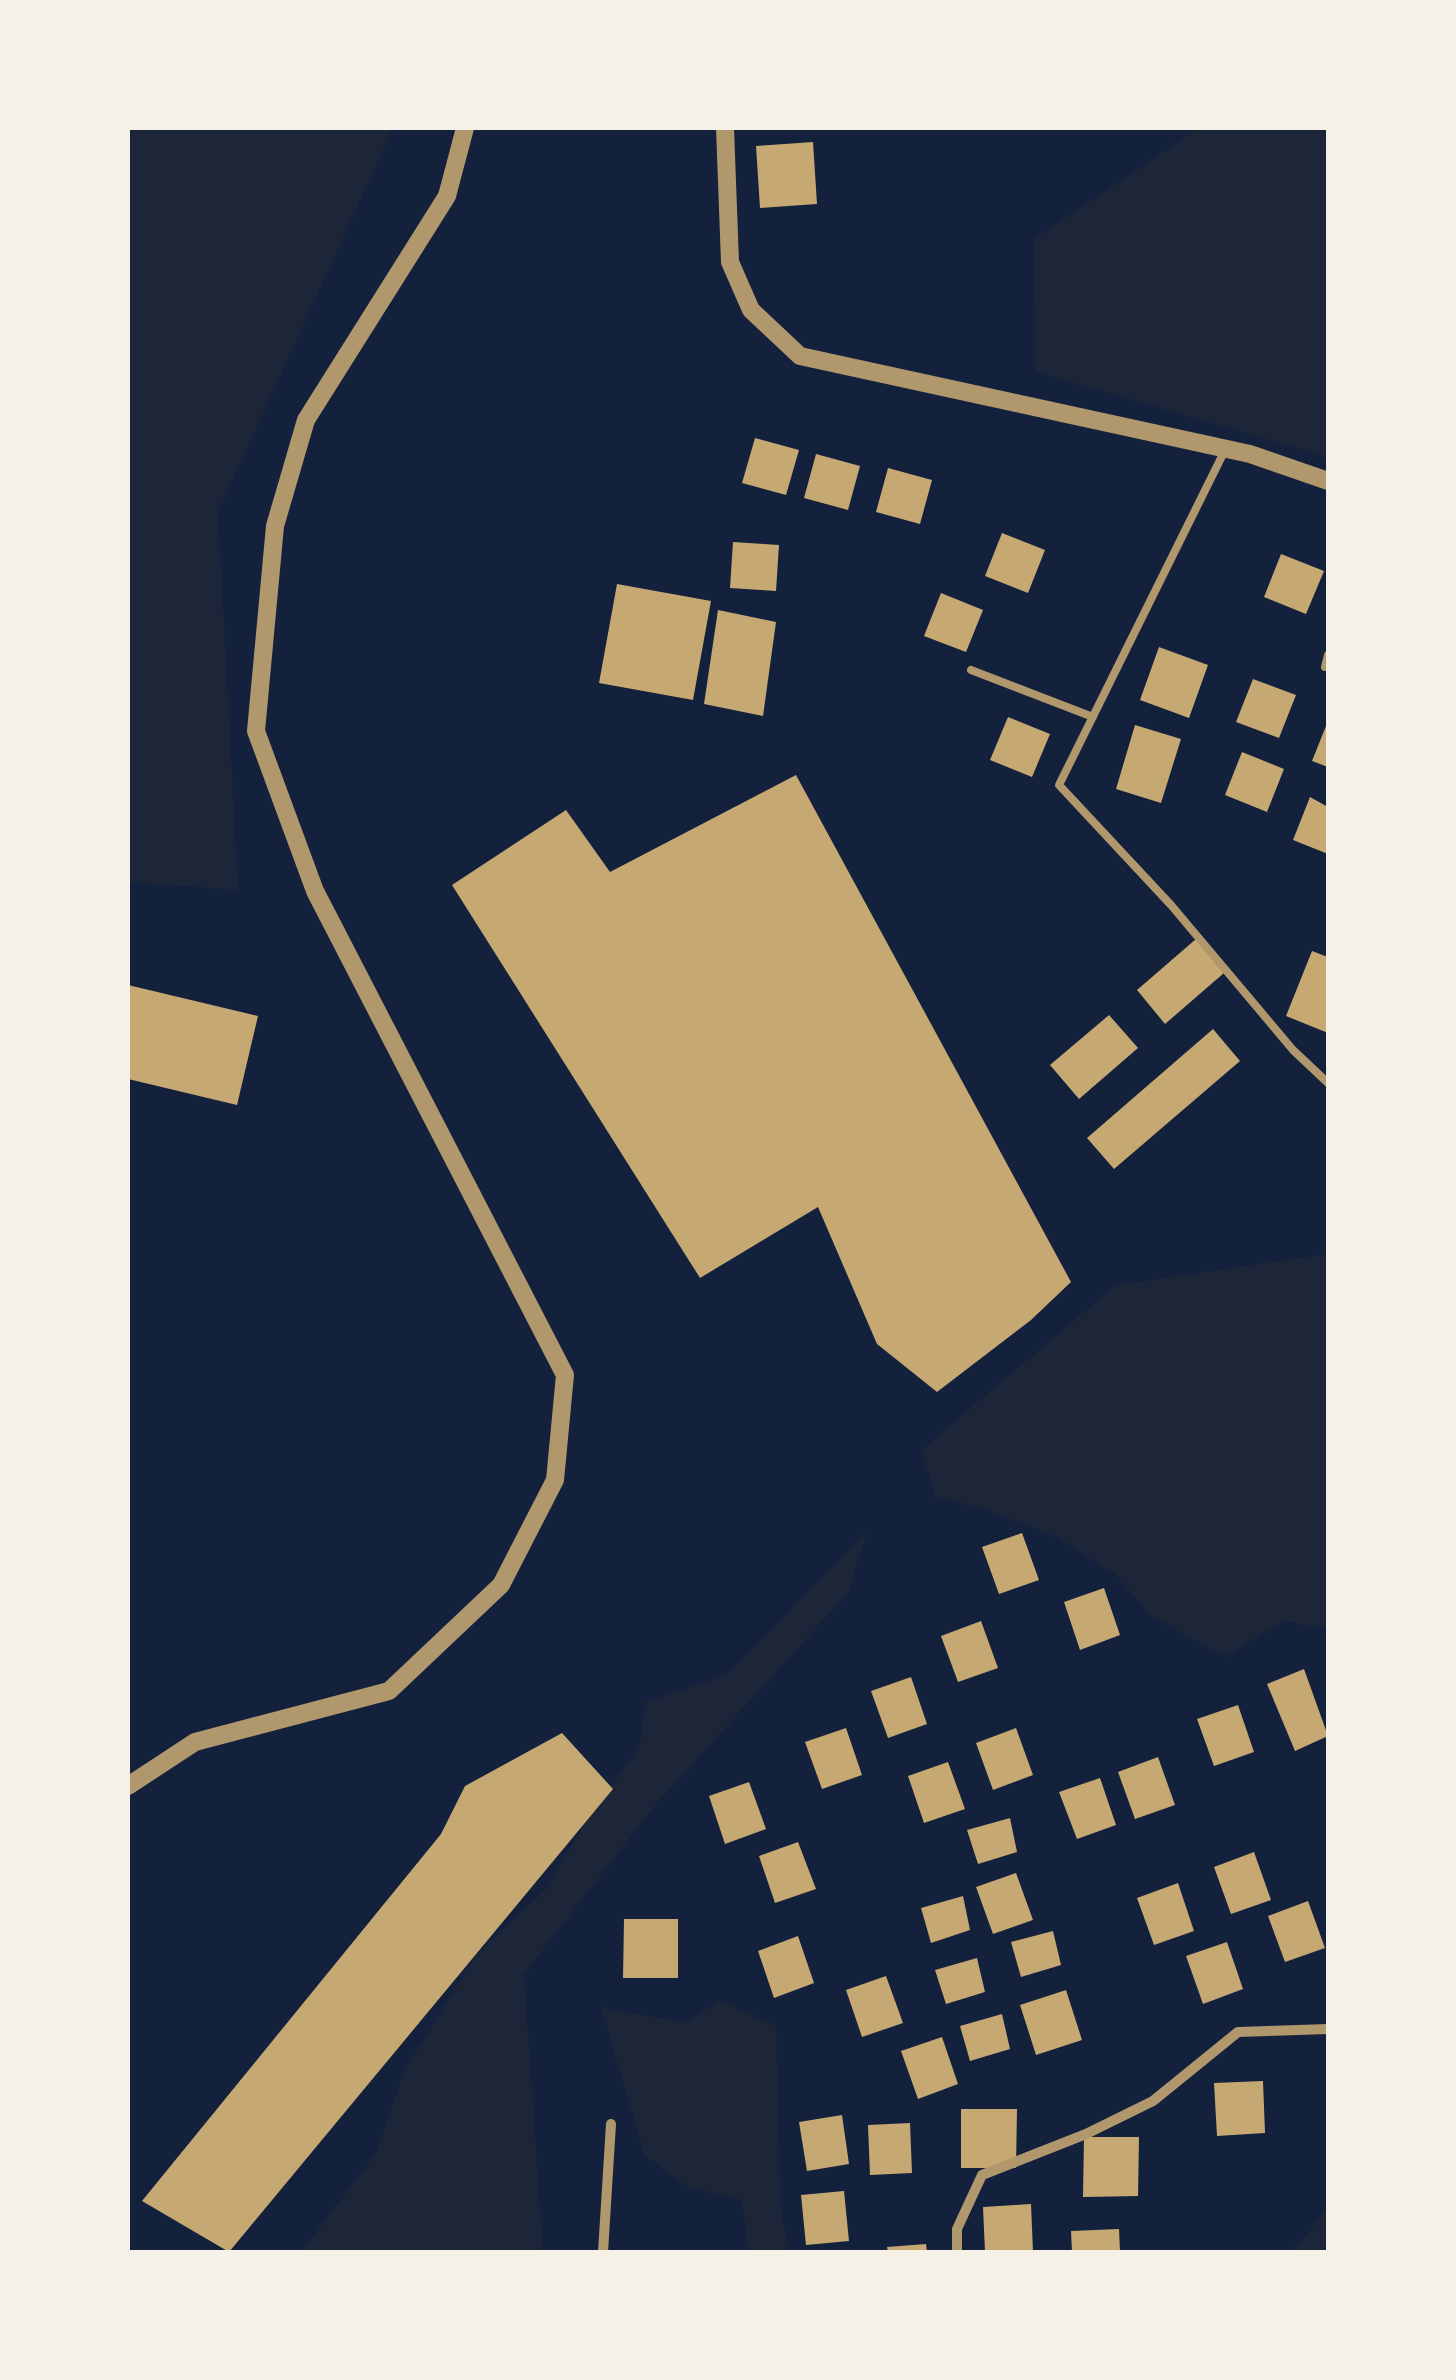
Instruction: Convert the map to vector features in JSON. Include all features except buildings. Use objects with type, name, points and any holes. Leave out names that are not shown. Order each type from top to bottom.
[{"type":"street","points":[[128,1786],[195,1742],[389,1691],[500,1585],[555,1480],[565,1375],[316,891],[256,731],[275,526],[306,420],[447,196],[465,128]]},
{"type":"street","points":[[725,128],[730,262],[751,310],[800,356],[1226,449],[1328,481]]},
{"type":"street","points":[[957,2252],[956,2229],[982,2175],[1086,2134],[1153,2101],[1238,2032],[1328,2029]]},
{"type":"street","points":[[603,2252],[612,2124]]},
{"type":"lane","points":[[1226,449],[1059,785],[1172,905],[1293,1050],[1328,1083]]},
{"type":"lane","points":[[1324,667],[1328,655]]},
{"type":"lane","points":[[971,670],[1093,717]]},
{"type":"shaded area","points":[[128,128],[393,128],[218,512],[238,890],[128,882]]},
{"type":"shaded area","points":[[1198,128],[1328,128],[1328,457],[1036,372],[1034,239]]},
{"type":"shaded area","points":[[1328,1254],[1328,1629],[1284,1621],[1225,1657],[1151,1616],[1115,1574],[1056,1537],[982,1508],[934,1496],[922,1449],[1116,1285]]},
{"type":"shaded area","points":[[867,1532],[848,1593],[656,1804],[524,1974],[543,2252],[301,2252],[376,2153],[404,2072],[476,1955],[545,1890],[584,1824],[640,1746],[645,1702],[726,1675]]},
{"type":"shaded area","points":[[719,2000],[776,2026],[781,2212],[789,2252],[749,2252],[742,2200],[688,2187],[645,2156],[601,2007],[685,2023]]},
{"type":"shaded area","points":[[1328,2207],[1328,2252],[1292,2252]]}]
